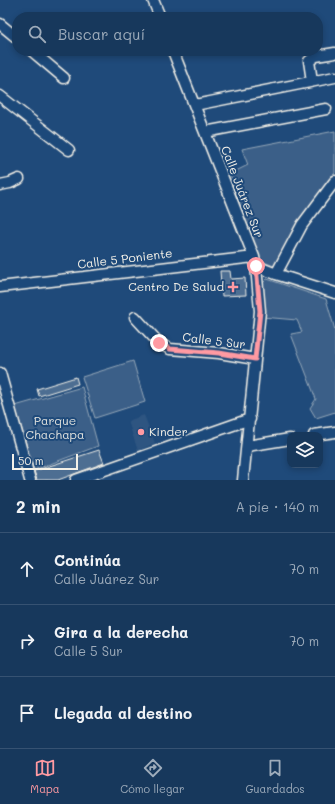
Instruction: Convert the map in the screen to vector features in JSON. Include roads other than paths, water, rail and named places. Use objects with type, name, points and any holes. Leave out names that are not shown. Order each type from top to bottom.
[{"type":"street","points":[[153,0],[158,12]]},
{"type":"street","points":[[0,24],[12,34]]},
{"type":"street","points":[[323,55],[335,53]]},
{"type":"street","points":[[38,56],[64,78]]},
{"type":"street","name":"Calle Juárez Sur","points":[[176,56],[255,262],[260,311],[243,480]]},
{"type":"street","points":[[312,81],[309,61],[316,56]]},
{"type":"street","points":[[195,105],[335,77]]},
{"type":"street","points":[[0,96],[69,150]]},
{"type":"street","points":[[205,132],[326,109]]},
{"type":"street","points":[[0,185],[19,179]]},
{"type":"street","points":[[276,274],[302,225],[335,181]]},
{"type":"street","name":"Calle 5 Poniente","points":[[0,287],[255,262],[276,274],[335,293]]},
{"type":"street","name":"Calle 5 Sur","points":[[135,317],[159,343],[170,349],[219,353],[255,359]]},
{"type":"street","points":[[0,373],[2,389],[30,480]]},
{"type":"street","points":[[76,480],[250,419]]},
{"type":"street","points":[[323,434],[335,432]]},
{"type":"street","points":[[247,446],[287,439]]},
{"type":"place","name":"Centro De Salud","points":[[233,287]]},
{"type":"place","name":"Kinder","points":[[141,432]]},
{"type":"park label","name":"Parque Chachapa","points":[[55,428]]}]
